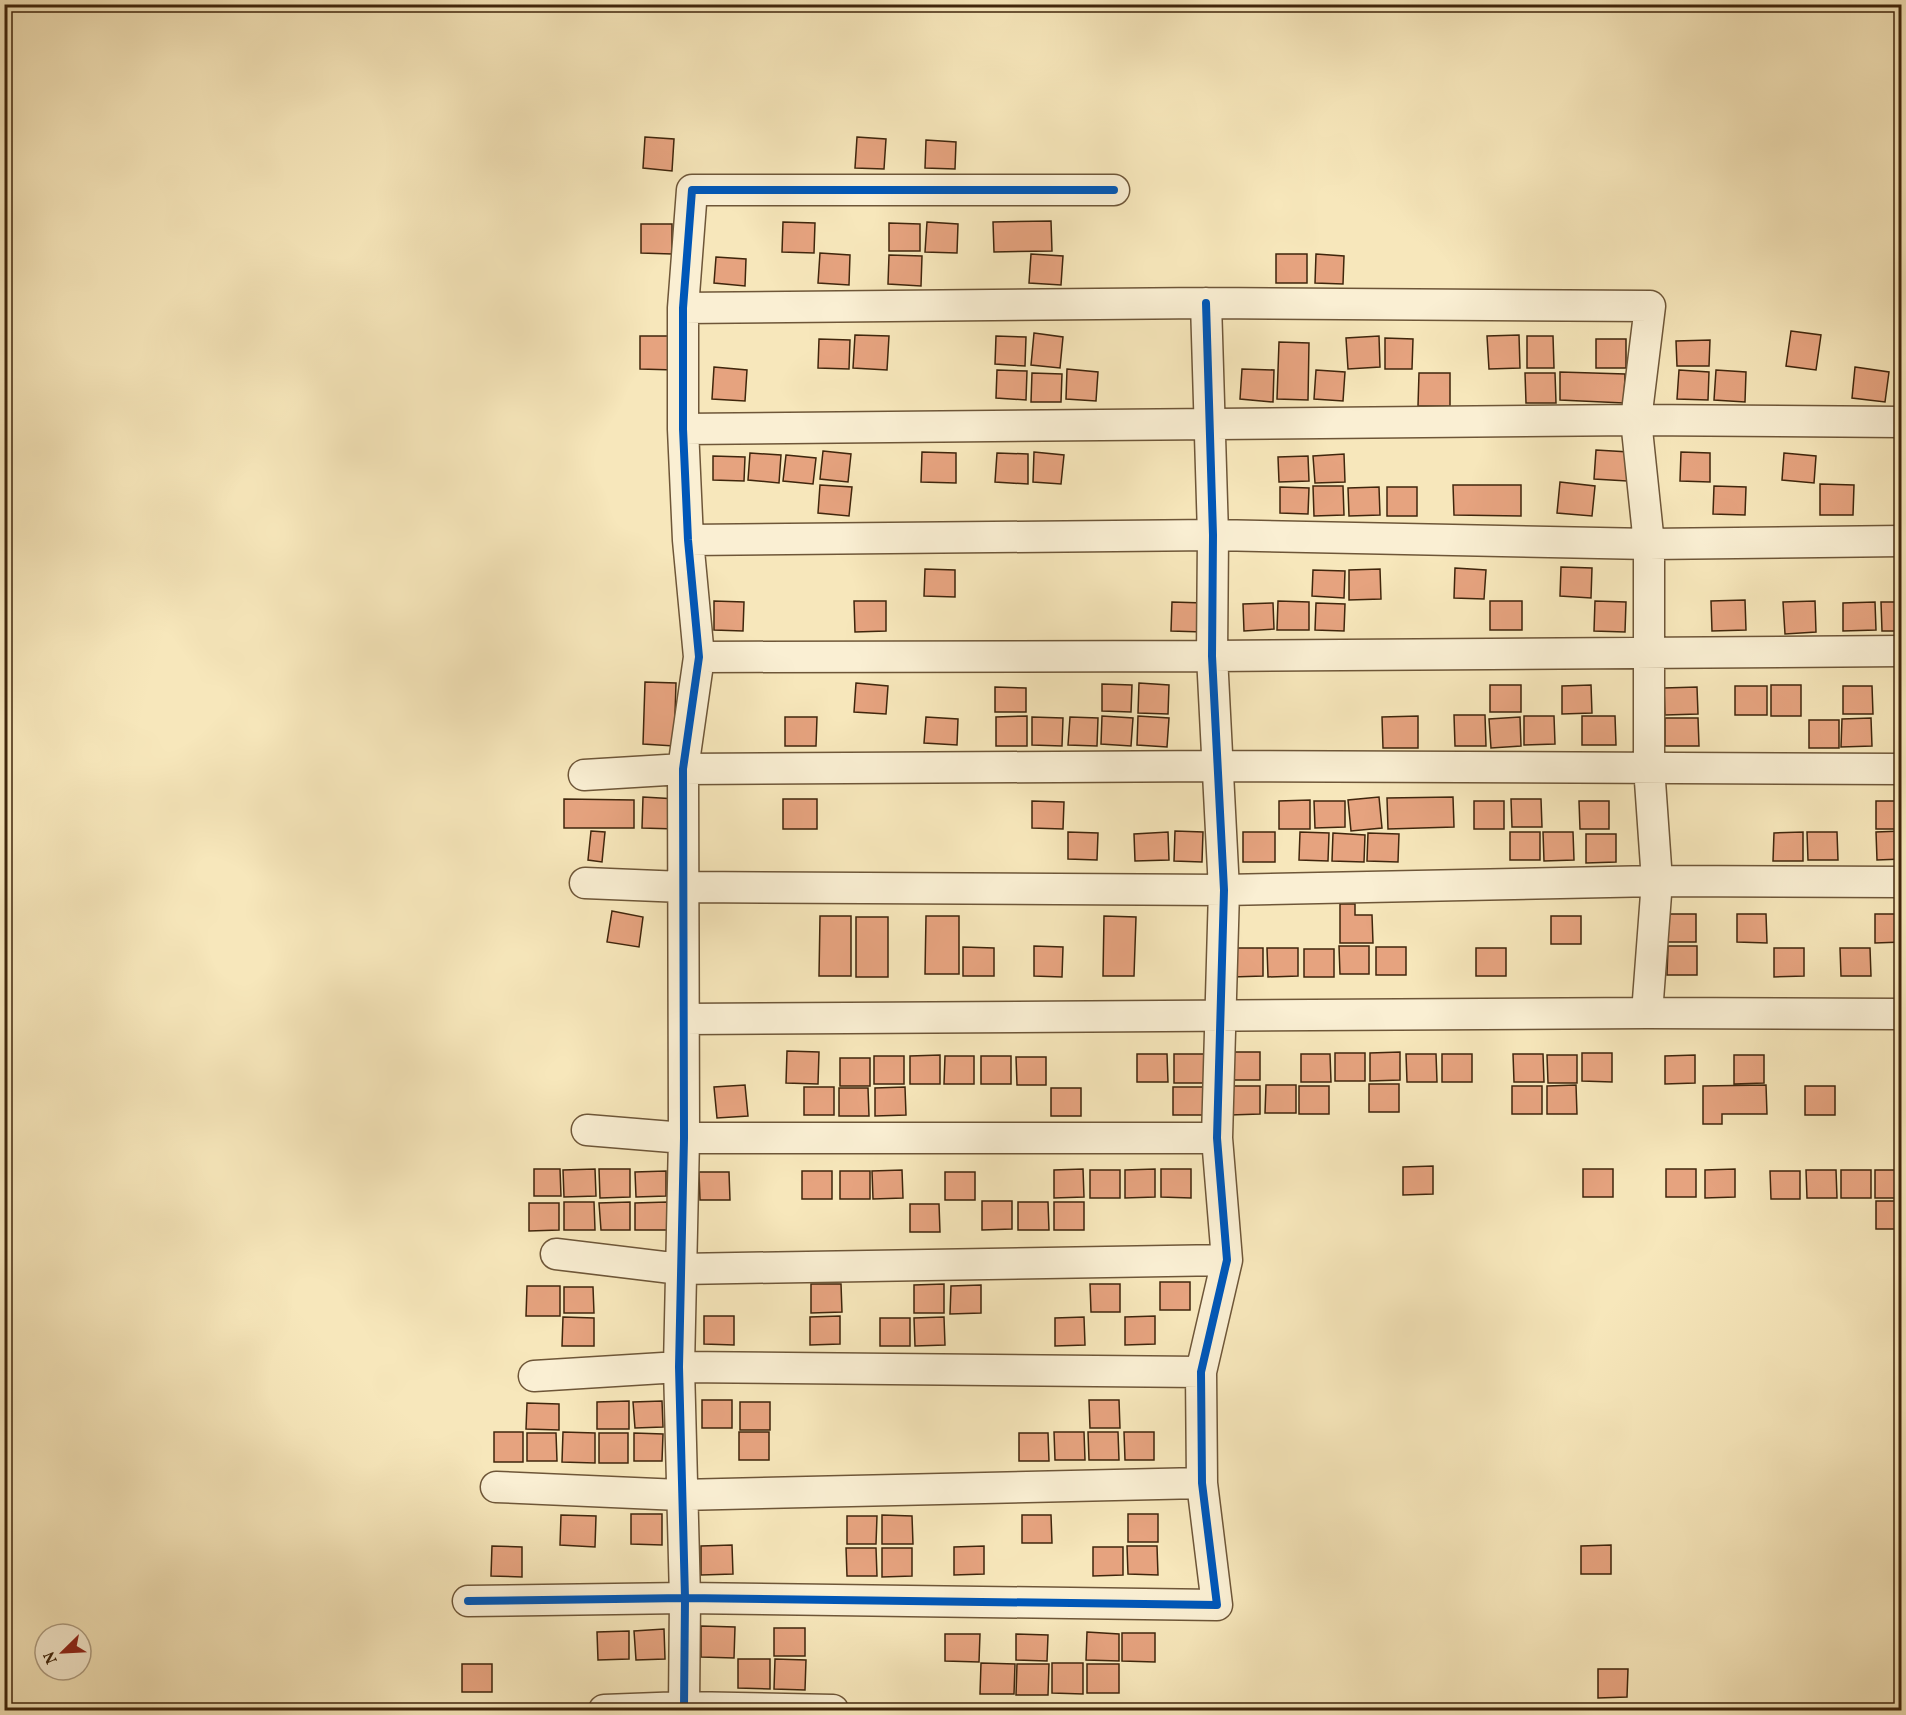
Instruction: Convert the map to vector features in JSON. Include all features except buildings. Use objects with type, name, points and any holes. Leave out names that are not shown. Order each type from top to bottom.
[{"type":"street","points":[[684,1707],[685,1598],[680,1495],[679,1367],[684,1138],[683,769],[699,657],[688,540],[683,429],[683,308],[692,190],[1114,190]]},
{"type":"street","points":[[683,308],[1206,303],[1650,306],[1636,420],[1649,544],[1647,652],[1649,767],[1657,880],[1647,1013]]},
{"type":"street","points":[[468,1601],[685,1598],[1217,1605],[1202,1483],[1201,1372],[1227,1260],[1217,1138],[1224,890],[1212,656],[1213,536],[1206,303]]},
{"type":"street","points":[[683,429],[1636,420],[1902,422]]},
{"type":"street","points":[[688,540],[1213,536],[1649,544],[1902,542]]},
{"type":"street","points":[[699,657],[1902,651]]},
{"type":"street","points":[[584,776],[683,769],[1218,766],[1902,769]]},
{"type":"street","points":[[585,883],[683,886],[1224,890],[1657,880],[1902,882]]},
{"type":"street","points":[[684,1019],[1647,1013],[1902,1014]]},
{"type":"street","points":[[586,1130],[684,1138],[1217,1138]]},
{"type":"street","points":[[556,1254],[680,1269],[1227,1260]]},
{"type":"street","points":[[534,1376],[679,1367],[1201,1372]]},
{"type":"street","points":[[496,1486],[680,1495],[1202,1483]]},
{"type":"street","points":[[604,1710],[684,1707],[833,1710]]},
{"type":"cycle path","points":[[833,1710],[684,1707],[685,1598],[679,1367],[684,1138],[683,769],[699,657],[688,540],[683,429],[683,308],[692,190],[1114,190]]},
{"type":"cycle path","points":[[468,1601],[685,1598],[1217,1605],[1202,1483],[1201,1372],[1227,1260],[1217,1138],[1224,890],[1212,656],[1213,535],[1206,303]]}]
